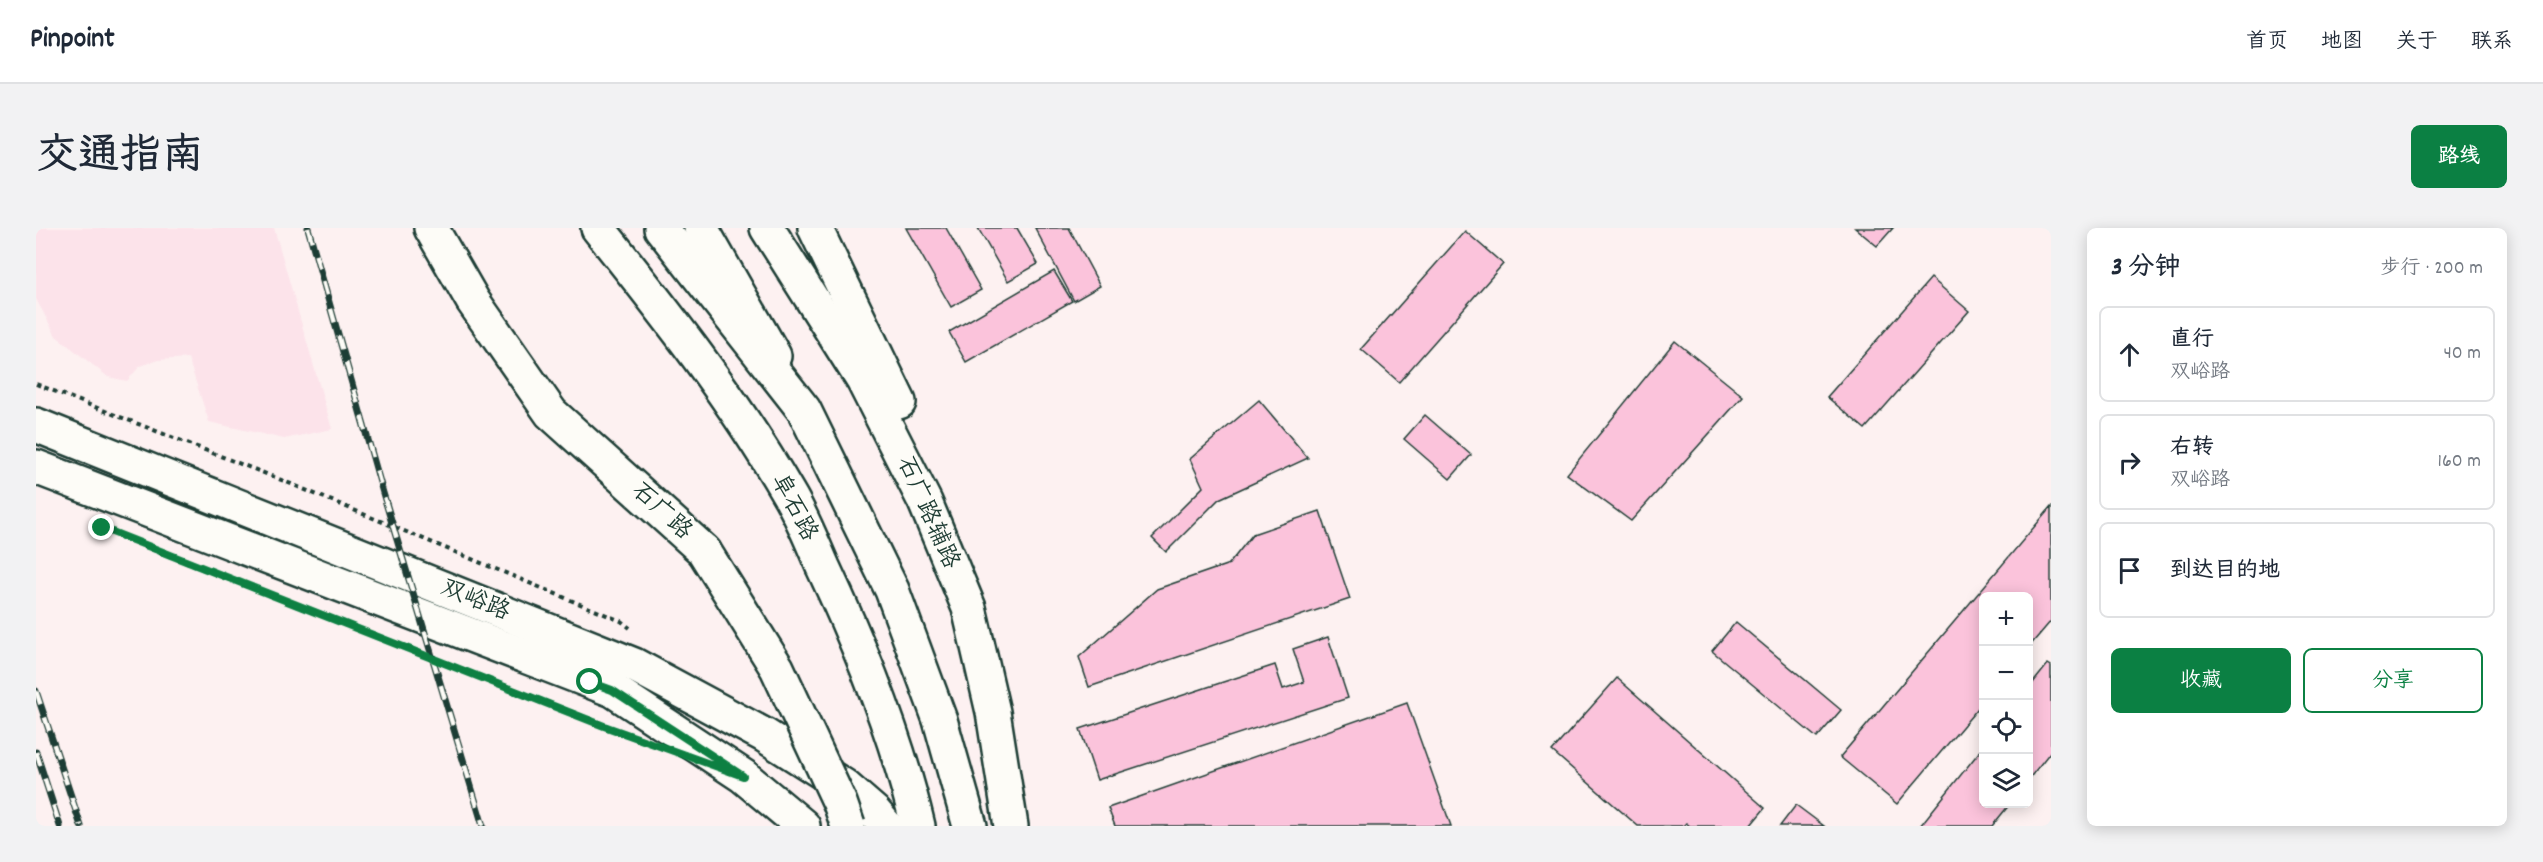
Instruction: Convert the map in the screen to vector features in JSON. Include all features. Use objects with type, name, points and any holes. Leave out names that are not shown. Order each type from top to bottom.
[{"type":"main road","name":"石广路","points":[[431,228],[472,300],[551,414],[704,551],[777,668],[840,803],[848,826]]},
{"type":"main road","name":"阜石路","points":[[598,228],[729,398],[789,494],[841,605],[880,701],[918,826]]},
{"type":"main road","points":[[661,228],[804,410]]},
{"type":"main road","points":[[701,228],[804,410],[892,590],[940,720],[970,826]]},
{"type":"main road","name":"石广路辅路","points":[[767,228],[863,380],[925,502],[969,608],[993,712],[1011,826]]},
{"type":"main road","name":"石广路辅路","points":[[815,228],[920,447],[966,558],[1006,695],[1021,770],[1028,826]]},
{"type":"main road","name":"双峪路","points":[[36,425],[634,665],[764,735],[844,786],[874,812],[886,826]]},
{"type":"main road","name":"双峪路","points":[[36,467],[612,690],[743,776],[803,826]]},
{"type":"path","points":[[136,542],[614,730]]},
{"type":"shaded area","points":[[36,228],[274,228],[332,429],[284,439],[209,422],[188,358],[158,360],[140,366],[127,381],[108,377],[56,336],[36,299]]},
{"type":"building","points":[[906,228],[946,228],[981,290],[951,307]]},
{"type":"building","points":[[978,228],[1017,228],[1038,264],[1008,281]]},
{"type":"building","points":[[1035,228],[1069,228],[1100,286],[1074,301]]},
{"type":"building","points":[[1855,228],[1893,228],[1877,246]]},
{"type":"building","points":[[1465,231],[1503,264],[1399,382],[1361,349]]},
{"type":"building","points":[[1054,271],[1072,301],[966,362],[949,332]]},
{"type":"building","points":[[1931,278],[1969,311],[1865,429],[1827,397]]},
{"type":"building","points":[[1675,341],[1743,396],[1631,521],[1567,474]]},
{"type":"building","points":[[1259,400],[1308,458],[1219,499],[1166,552],[1152,538],[1203,487],[1190,459]]},
{"type":"building","points":[[1425,415],[1471,455],[1450,479],[1404,439]]},
{"type":"building","points":[[2051,507],[2051,621],[2033,642],[2033,592],[1979,592]]},
{"type":"building","points":[[1320,511],[1350,599],[1089,687],[1079,657],[1157,589],[1229,564],[1253,534]]},
{"type":"building","points":[[1979,592],[1979,707],[1897,804],[1840,757]]},
{"type":"building","points":[[1736,622],[1841,710],[1817,738],[1712,651]]},
{"type":"building","points":[[1328,637],[1348,698],[1097,780],[1080,729],[1275,665],[1283,689],[1304,682],[1293,649]]},
{"type":"building","points":[[2048,664],[2051,666],[2051,751],[2033,774],[2033,700],[2033,683]]},
{"type":"building","points":[[1617,678],[1765,808],[1750,826],[1690,826],[1686,823],[1683,826],[1638,826],[1552,751]]},
{"type":"building","points":[[1407,703],[1451,826],[1115,826],[1108,808]]},
{"type":"building","points":[[1979,752],[1979,808],[2007,808],[1992,826],[1920,826]]},
{"type":"building","points":[[1796,805],[1824,826],[1780,826]]},
{"type":"railway","points":[[308,228],[383,493],[483,826]]},
{"type":"railway","points":[[36,691],[81,826]]},
{"type":"railway","points":[[36,752],[60,826]]},
{"type":"route","points":[[102,528],[604,726],[743,776],[612,690],[590,682]]}]
